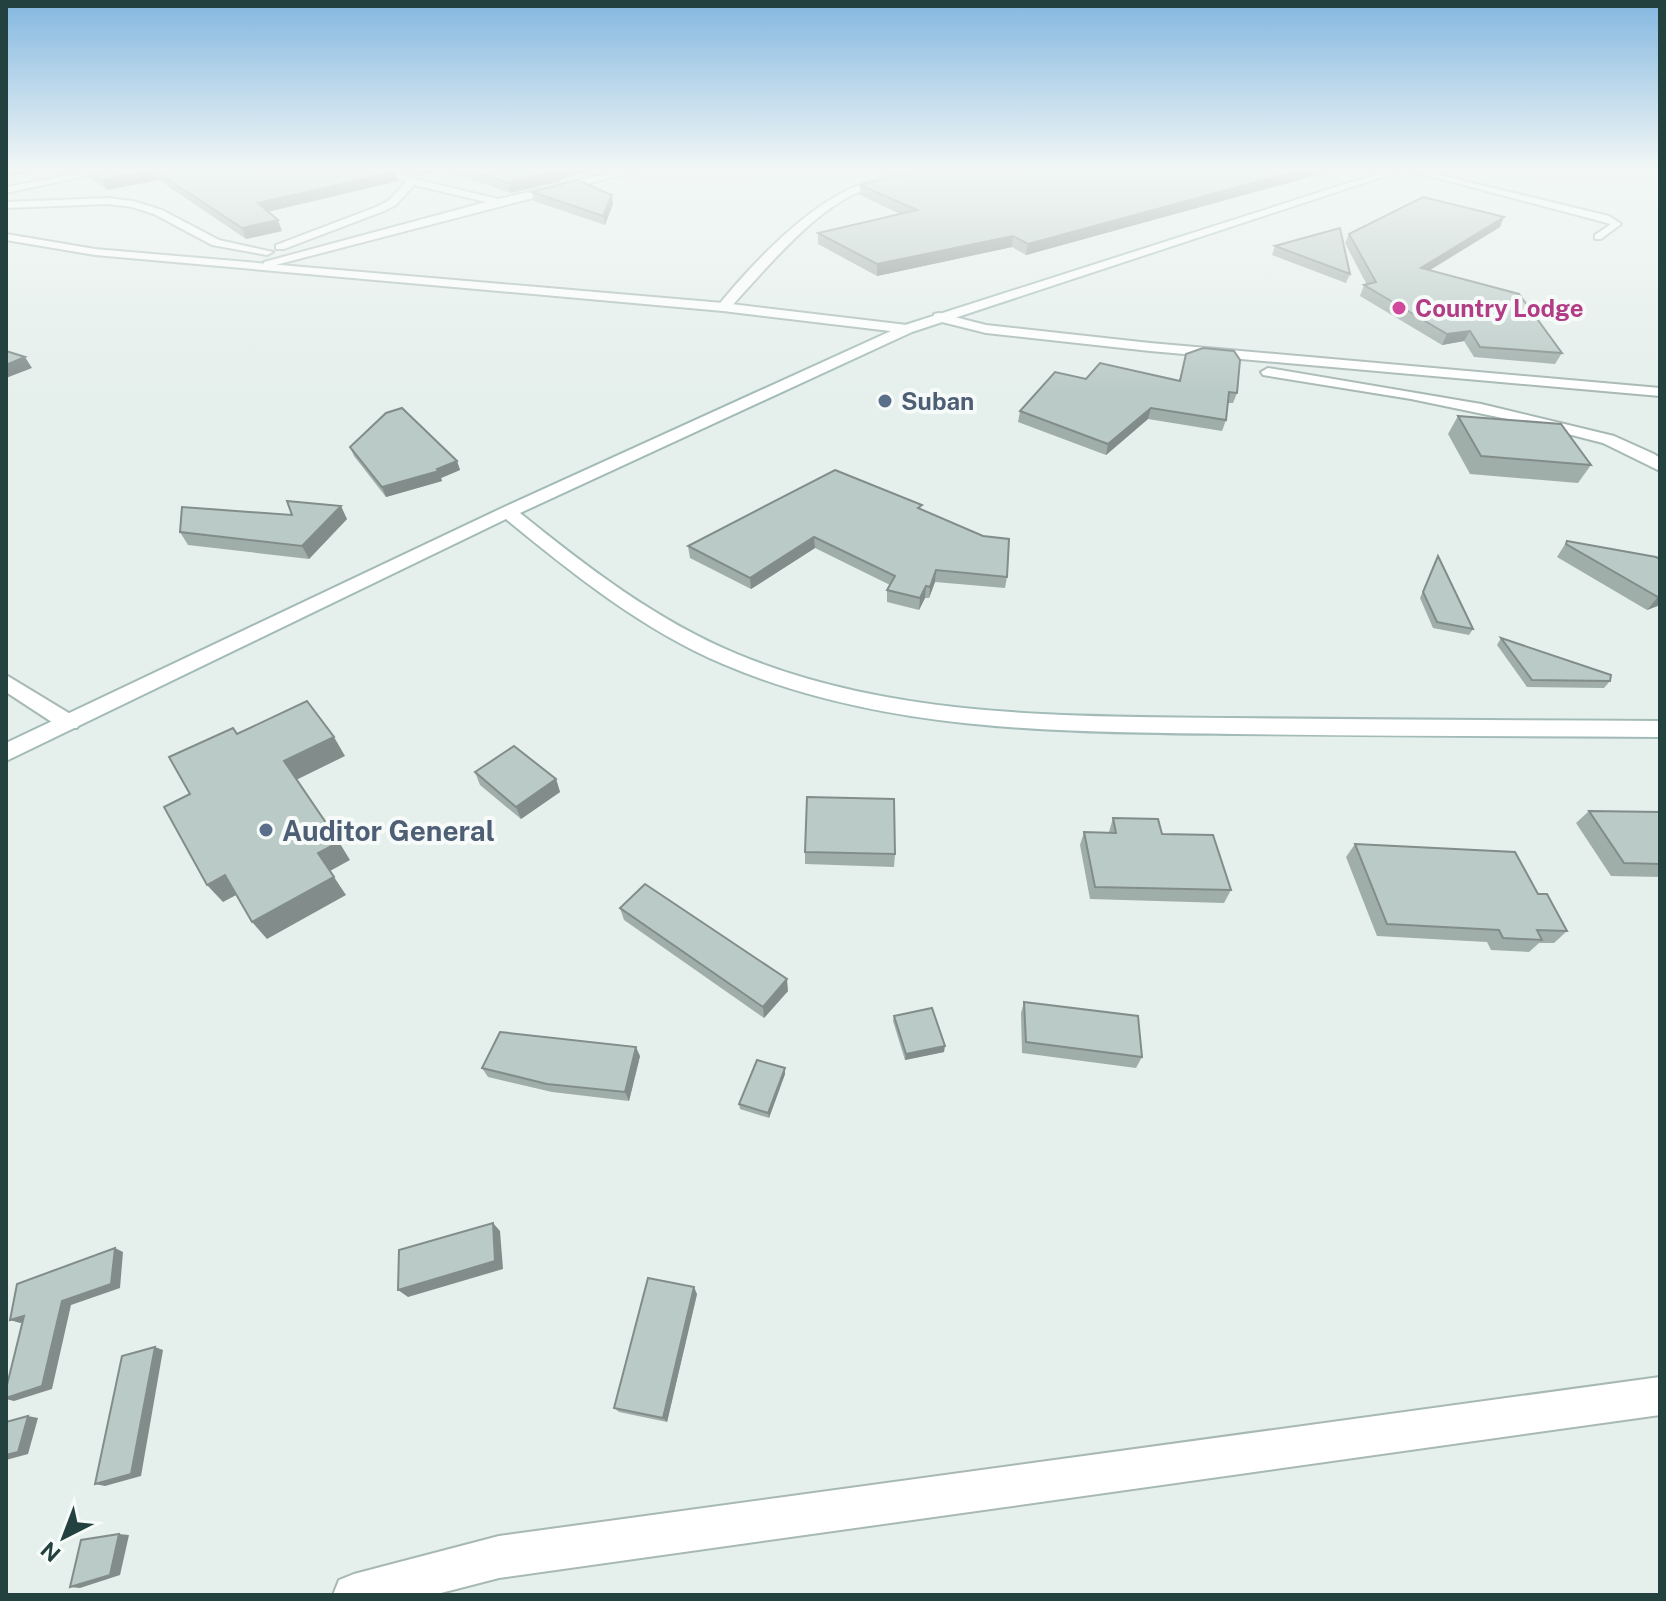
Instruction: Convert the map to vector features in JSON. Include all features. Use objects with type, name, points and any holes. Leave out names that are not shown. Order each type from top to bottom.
[{"type":"street","points":[[52,245],[95,252],[268,258],[907,329]]},
{"type":"street","points":[[222,245],[268,258],[303,255],[341,245]]},
{"type":"street","points":[[268,258],[298,245]]},
{"type":"street","points":[[723,307],[783,245]]},
{"type":"street","points":[[6,753],[508,512],[907,329],[1165,245]]},
{"type":"street","points":[[939,317],[986,329],[1660,395]]},
{"type":"street","points":[[1081,339],[1176,360],[1364,385],[1467,403],[1620,444],[1649,456],[1660,466]]},
{"type":"street","points":[[508,512],[610,592],[729,659],[796,683],[882,705],[955,715],[1116,725],[1660,729]]},
{"type":"street","points":[[6,682],[69,723]]},
{"type":"street","points":[[354,1595],[499,1557],[1660,1396]]},
{"type":"building","points":[[840,245],[971,245],[877,264]]},
{"type":"building","points":[[1344,245],[1350,274],[1275,246]]},
{"type":"building","points":[[1355,245],[1459,245],[1421,268],[1519,294],[1562,353],[1480,347],[1470,331],[1447,334],[1364,285],[1376,282]]},
{"type":"building","points":[[1203,348],[1234,351],[1240,360],[1237,393],[1229,392],[1226,420],[1151,408],[1108,444],[1020,411],[1055,372],[1086,379],[1100,363],[1180,381],[1186,354]]},
{"type":"building","points":[[6,351],[25,357],[6,365]]},
{"type":"building","points":[[402,408],[457,461],[437,469],[439,471],[382,487],[350,447],[386,413]]},
{"type":"building","points":[[1458,416],[1561,424],[1591,465],[1481,456]]},
{"type":"building","points":[[835,470],[922,505],[918,508],[983,536],[1009,539],[1007,577],[936,570],[930,587],[926,586],[920,598],[887,590],[895,576],[814,537],[750,578],[688,546]]},
{"type":"building","points":[[287,501],[341,506],[302,546],[180,532],[182,507],[292,515]]},
{"type":"building","points":[[1567,541],[1660,559],[1660,597],[1566,544]]},
{"type":"building","points":[[1438,556],[1473,629],[1437,622],[1423,592]]},
{"type":"building","points":[[1501,638],[1611,675],[1610,681],[1532,680]]},
{"type":"building","points":[[307,701],[334,737],[284,761],[339,842],[318,853],[334,877],[252,922],[225,875],[207,885],[164,807],[190,794],[169,757],[233,728],[237,734]]},
{"type":"building","points":[[514,746],[556,779],[516,807],[475,772]]},
{"type":"building","points":[[807,797],[894,799],[895,854],[805,852]]},
{"type":"building","points":[[1589,811],[1660,812],[1660,864],[1624,863]]},
{"type":"building","points":[[1113,818],[1158,819],[1162,834],[1213,835],[1231,890],[1095,887],[1084,832],[1116,833]]},
{"type":"building","points":[[1355,844],[1515,852],[1538,894],[1547,894],[1567,931],[1537,930],[1542,940],[1503,938],[1499,930],[1387,924]]},
{"type":"building","points":[[645,884],[787,979],[763,1007],[620,908]]},
{"type":"building","points":[[1024,1002],[1138,1016],[1142,1057],[1026,1042]]},
{"type":"building","points":[[932,1008],[945,1046],[906,1054],[894,1016]]},
{"type":"building","points":[[500,1032],[636,1047],[625,1092],[547,1084],[482,1068]]},
{"type":"building","points":[[757,1060],[785,1068],[768,1113],[739,1104]]},
{"type":"building","points":[[493,1223],[495,1261],[398,1290],[399,1250]]},
{"type":"building","points":[[115,1248],[111,1284],[62,1301],[42,1386],[6,1398],[24,1316],[10,1320],[17,1284]]},
{"type":"building","points":[[648,1278],[694,1287],[663,1418],[614,1408]]},
{"type":"building","points":[[155,1347],[131,1474],[95,1484],[122,1356]]},
{"type":"building","points":[[28,1416],[18,1452],[6,1455],[6,1422]]},
{"type":"building","points":[[119,1534],[110,1575],[70,1587],[81,1540]]},
{"type":"place","name":"Country Lodge","points":[[1399,308]]},
{"type":"place","name":"Suban","points":[[885,401]]},
{"type":"place","name":"Auditor General","points":[[266,830]]}]
